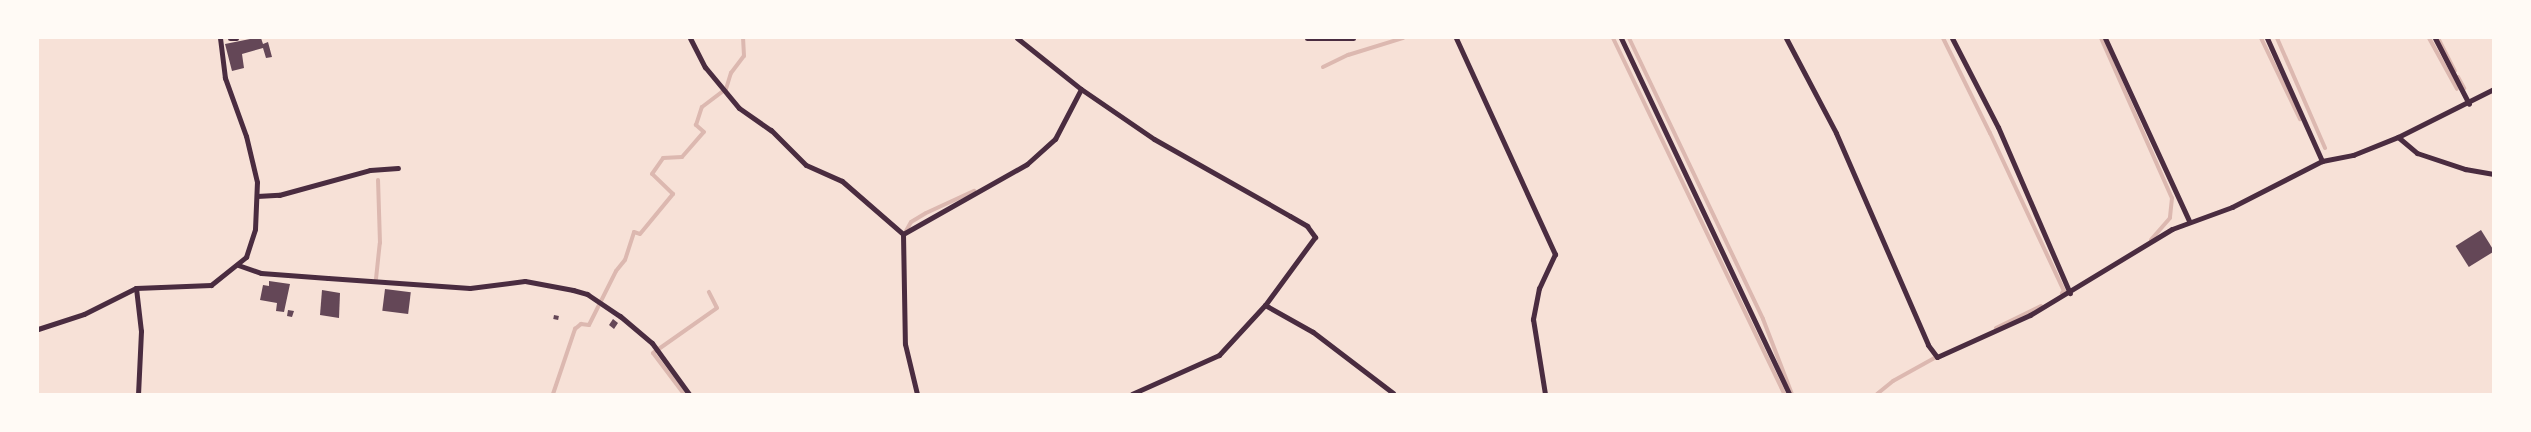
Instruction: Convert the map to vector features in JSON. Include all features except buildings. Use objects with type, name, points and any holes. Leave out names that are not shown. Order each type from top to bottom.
[{"type":"street","points":[[38,329],[84,314],[136,288],[211,285],[246,257],[255,229],[257,196],[246,136],[225,78],[220,38]]},
{"type":"street","points":[[230,38],[236,38]]},
{"type":"street","points":[[690,38],[705,67],[739,108],[771,130],[806,165],[842,181],[903,234],[904,344],[917,394]]},
{"type":"street","points":[[1017,38],[1081,89],[1154,139],[1313,232],[1314,242],[1265,305],[1219,355],[1132,394]]},
{"type":"street","points":[[1307,38],[1353,38]]},
{"type":"street","points":[[1456,38],[1555,254],[1539,288],[1533,319],[1545,394]]},
{"type":"street","points":[[1621,38],[1789,394]]},
{"type":"street","points":[[1786,38],[1836,133],[1928,345],[1937,357],[2004,327],[2070,292],[2189,221],[2232,207],[2322,161],[2354,155],[2398,137],[2433,118],[2469,104],[2494,89]]},
{"type":"street","points":[[1952,38],[1998,127],[2070,292]]},
{"type":"street","points":[[2105,38],[2189,221]]},
{"type":"street","points":[[2267,38],[2322,161]]},
{"type":"street","points":[[2435,38],[2469,104]]},
{"type":"street","points":[[903,234],[1027,164],[1055,139],[1081,89]]},
{"type":"street","points":[[2398,137],[2417,153],[2464,170],[2494,174]]},
{"type":"street","points":[[257,196],[279,195],[363,172],[398,168]]},
{"type":"street","points":[[238,265],[261,273],[470,288],[525,281],[587,294],[652,343],[689,394]]},
{"type":"street","points":[[136,288],[141,330],[138,394]]},
{"type":"street","points":[[1265,305],[1313,332],[1393,393]]},
{"type":"waterway","points":[[553,394],[575,329],[581,324],[589,325],[616,271],[625,260],[634,232],[640,234],[673,194],[652,174],[663,158],[682,157],[704,132],[696,125],[702,107],[726,89],[731,73],[744,56],[743,38]]},
{"type":"waterway","points":[[1323,67],[1348,55],[1403,38]]},
{"type":"waterway","points":[[1613,38],[1784,394]]},
{"type":"waterway","points":[[1629,38],[1763,319],[1792,394]]},
{"type":"waterway","points":[[1943,38],[2064,291],[2062,293]]},
{"type":"waterway","points":[[2101,38],[2172,198],[2170,218],[2151,240]]},
{"type":"waterway","points":[[2261,38],[2300,119]]},
{"type":"waterway","points":[[2277,38],[2325,148]]},
{"type":"waterway","points":[[2429,38],[2457,89]]},
{"type":"waterway","points":[[2438,38],[2455,71]]},
{"type":"waterway","points":[[2458,77],[2464,88]]},
{"type":"waterway","points":[[376,279],[380,243],[378,180]]},
{"type":"waterway","points":[[906,231],[911,222],[926,213],[974,191]]},
{"type":"waterway","points":[[684,394],[653,353],[717,308],[709,292]]},
{"type":"waterway","points":[[1996,328],[2041,306]]},
{"type":"waterway","points":[[1877,394],[1893,381],[1938,356]]}]
